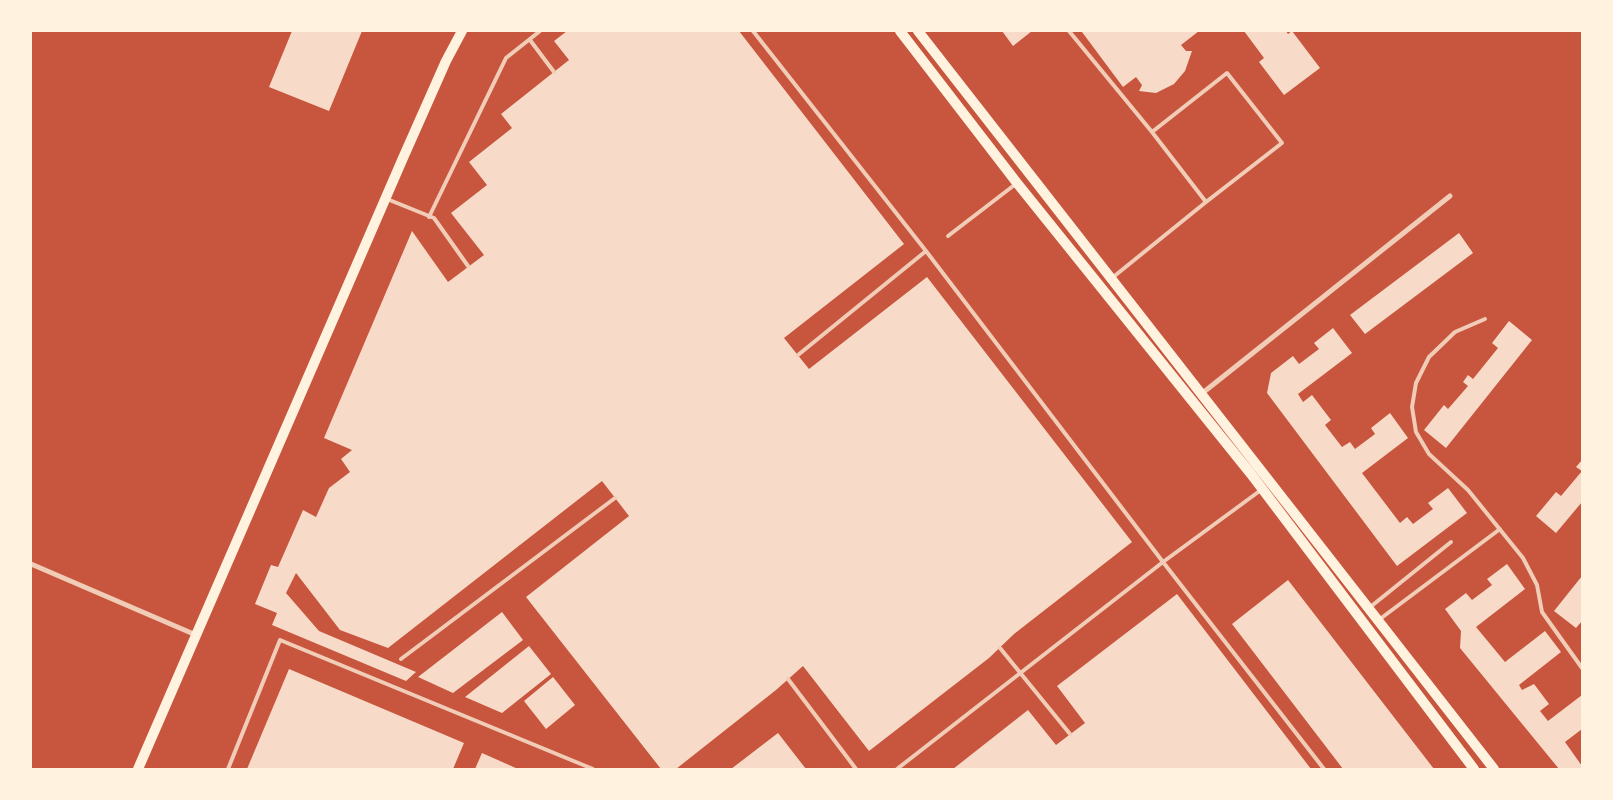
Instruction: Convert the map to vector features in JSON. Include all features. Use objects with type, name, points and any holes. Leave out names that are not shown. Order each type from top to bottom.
[{"type":"main road","points":[[138,769],[385,198],[446,61],[462,31]]},
{"type":"main road","points":[[900,31],[1018,183],[1262,489],[1474,769]]},
{"type":"main road","points":[[918,31],[1494,769]]},
{"type":"street","points":[[1192,400],[1450,196]]},
{"type":"street","points":[[31,564],[196,635]]},
{"type":"lane","points":[[429,216],[506,58],[540,31]]},
{"type":"lane","points":[[753,31],[926,251],[1163,562],[1324,769]]},
{"type":"lane","points":[[1069,31],[1152,132],[1206,202]]},
{"type":"lane","points":[[530,40],[554,72]]},
{"type":"lane","points":[[1112,278],[1282,143],[1227,73],[1152,132]]},
{"type":"lane","points":[[948,236],[1018,183]]},
{"type":"lane","points":[[385,198],[434,218],[468,266]]},
{"type":"lane","points":[[798,355],[926,251]]},
{"type":"lane","points":[[1485,319],[1455,332],[1429,357],[1416,383],[1412,407],[1416,432],[1429,454],[1468,490],[1523,558],[1537,585],[1542,612],[1582,668]]},
{"type":"lane","points":[[897,769],[1163,562],[1271,482]]},
{"type":"lane","points":[[401,659],[615,498]]},
{"type":"lane","points":[[1378,620],[1500,529]]},
{"type":"lane","points":[[1368,608],[1451,542]]},
{"type":"lane","points":[[228,769],[280,640],[593,769]]},
{"type":"lane","points":[[1000,648],[1070,734]]},
{"type":"lane","points":[[788,679],[856,769]]},
{"type":"building","points":[[292,31],[362,31],[329,111],[269,87]]},
{"type":"building","points":[[567,31],[739,31],[904,244],[784,338],[809,369],[927,277],[1132,542],[1014,634],[989,658],[869,751],[803,666],[776,690],[676,769],[661,769],[526,597],[629,516],[602,481],[388,648],[340,630],[296,573],[286,593],[319,631],[416,672],[406,681],[272,625],[277,613],[255,604],[271,565],[278,567],[303,510],[316,517],[329,488],[350,472],[341,459],[352,450],[324,438],[412,231],[448,282],[484,255],[451,213],[487,185],[469,162],[512,128],[501,114],[569,60],[554,41]]},
{"type":"building","points":[[1002,31],[1032,31],[1013,46]]},
{"type":"building","points":[[1083,31],[1199,31],[1181,45],[1186,51],[1192,51],[1185,71],[1174,84],[1156,93],[1139,91],[1142,85],[1136,77],[1123,87]]},
{"type":"building","points":[[1244,31],[1286,31],[1288,34],[1292,31],[1320,68],[1284,95],[1259,62],[1264,58]]},
{"type":"building","points":[[1459,233],[1473,253],[1365,334],[1350,315]]},
{"type":"building","points":[[1509,321],[1532,340],[1446,448],[1424,430],[1444,405],[1448,409],[1468,386],[1463,382],[1468,375],[1473,379],[1498,348],[1492,343]]},
{"type":"building","points":[[1333,328],[1352,353],[1298,394],[1303,402],[1312,395],[1331,420],[1325,425],[1342,447],[1350,442],[1355,449],[1375,434],[1371,428],[1390,413],[1408,438],[1362,473],[1400,523],[1407,517],[1413,524],[1433,509],[1428,503],[1448,488],[1467,513],[1397,566],[1267,393],[1271,373],[1293,356],[1299,364],[1319,349],[1314,343]]},
{"type":"building","points":[[1582,460],[1582,471],[1576,467]]},
{"type":"building","points":[[1582,471],[1582,502],[1556,533],[1536,516],[1556,492],[1561,496]]},
{"type":"building","points":[[1507,564],[1525,589],[1476,627],[1505,662],[1545,631],[1561,652],[1519,685],[1522,690],[1534,684],[1549,704],[1540,711],[1548,721],[1582,695],[1582,729],[1565,742],[1582,766],[1582,769],[1559,769],[1460,648],[1461,631],[1445,609],[1466,593],[1472,600],[1492,585],[1487,579]]},
{"type":"building","points":[[1582,576],[1582,621],[1576,628],[1554,611]]},
{"type":"building","points":[[1288,580],[1434,769],[1343,769],[1232,624]]},
{"type":"building","points":[[1177,594],[1311,769],[953,769],[1028,710],[1056,745],[1085,723],[1057,686]]},
{"type":"building","points":[[502,612],[523,640],[453,693],[418,677]]},
{"type":"building","points":[[529,646],[551,674],[502,713],[465,697]]},
{"type":"building","points":[[289,669],[464,743],[453,769],[247,769]]},
{"type":"building","points":[[553,677],[575,705],[546,729],[524,701]]},
{"type":"building","points":[[778,733],[806,769],[731,769]]},
{"type":"building","points":[[482,753],[518,769],[475,769]]}]
